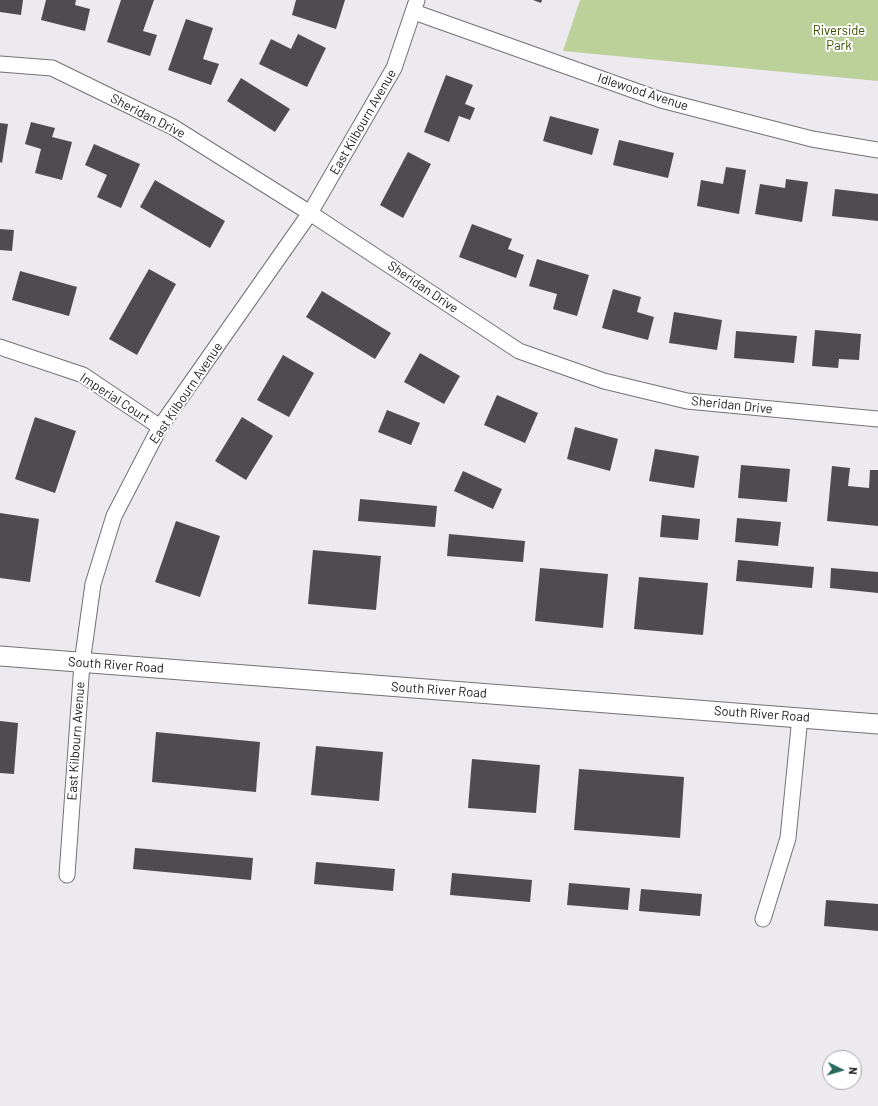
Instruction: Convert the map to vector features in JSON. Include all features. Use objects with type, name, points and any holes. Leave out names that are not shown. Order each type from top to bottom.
[{"type":"street","name":"Idlewood Avenue","points":[[416,6],[661,100],[812,139],[878,150]]},
{"type":"street","name":"East Kilbourn Avenue","points":[[67,875],[82,663],[93,584],[114,516],[160,427],[310,213],[394,68],[416,6]]},
{"type":"street","name":"Sheridan Drive","points":[[0,64],[52,68],[173,127],[310,213],[519,351],[604,381],[687,402],[878,419]]},
{"type":"street","name":"Imperial Court","points":[[0,347],[83,375],[160,427]]},
{"type":"street","name":"South River Road","points":[[0,656],[878,724]]},
{"type":"street","points":[[763,919],[788,838],[800,717]]},
{"type":"green space","name":"Riverside Park","points":[[580,0],[878,0],[878,81],[563,51]]},
{"type":"building","points":[[0,0],[23,0],[21,15],[0,12]]},
{"type":"building","points":[[46,0],[76,0],[75,5],[90,9],[85,31],[41,20]]},
{"type":"building","points":[[121,0],[154,0],[143,31],[157,35],[150,56],[107,42]]},
{"type":"building","points":[[296,0],[345,0],[336,29],[292,15]]},
{"type":"building","points":[[533,0],[542,0],[541,3]]},
{"type":"building","points":[[186,19],[213,28],[203,59],[219,64],[211,85],[168,70]]},
{"type":"building","points":[[298,34],[326,48],[307,87],[259,64],[271,39],[291,49]]},
{"type":"building","points":[[446,75],[473,85],[465,104],[475,108],[470,120],[459,116],[449,142],[424,132]]},
{"type":"building","points":[[241,78],[290,109],[275,132],[227,101]]},
{"type":"building","points":[[550,116],[599,129],[592,155],[543,141]]},
{"type":"building","points":[[31,122],[55,128],[52,137],[72,142],[62,180],[35,173],[41,149],[25,144]]},
{"type":"building","points":[[0,123],[8,124],[2,163],[0,162]]},
{"type":"building","points":[[619,140],[674,153],[668,178],[613,165]]},
{"type":"building","points":[[94,144],[140,164],[121,208],[97,197],[107,175],[85,165]]},
{"type":"building","points":[[408,152],[431,164],[403,218],[380,205]]},
{"type":"building","points":[[726,167],[746,170],[739,214],[697,206],[701,180],[723,184]]},
{"type":"building","points":[[786,179],[808,182],[802,222],[755,214],[760,184],[785,188]]},
{"type":"building","points":[[155,180],[225,221],[210,248],[140,207]]},
{"type":"building","points":[[835,189],[878,194],[878,221],[832,216]]},
{"type":"building","points":[[472,224],[512,239],[508,249],[524,255],[516,278],[459,257]]},
{"type":"building","points":[[0,229],[14,230],[12,251],[0,250]]},
{"type":"building","points":[[537,259],[589,275],[577,316],[553,309],[557,294],[529,286]]},
{"type":"building","points":[[149,269],[176,284],[137,355],[109,339]]},
{"type":"building","points":[[20,271],[77,287],[69,316],[12,300]]},
{"type":"building","points":[[613,289],[641,297],[637,312],[654,317],[648,340],[602,328]]},
{"type":"building","points":[[322,291],[391,333],[375,359],[306,317]]},
{"type":"building","points":[[674,312],[722,320],[717,350],[669,343]]},
{"type":"building","points":[[815,330],[861,334],[859,360],[839,359],[838,368],[812,366]]},
{"type":"building","points":[[736,331],[797,336],[794,363],[734,358]]},
{"type":"building","points":[[420,353],[460,376],[444,404],[404,382]]},
{"type":"building","points":[[283,355],[314,373],[289,417],[257,400]]},
{"type":"building","points":[[497,395],[538,413],[525,443],[484,425]]},
{"type":"building","points":[[387,410],[420,423],[411,445],[378,432]]},
{"type":"building","points":[[35,417],[76,431],[55,493],[15,479]]},
{"type":"building","points":[[242,417],[273,436],[246,480],[215,461]]},
{"type":"building","points":[[575,427],[618,439],[610,471],[567,459]]},
{"type":"building","points":[[655,449],[699,456],[694,488],[649,481]]},
{"type":"building","points":[[741,465],[790,469],[787,502],[738,498]]},
{"type":"building","points":[[832,466],[850,468],[848,486],[869,488],[870,470],[878,470],[878,526],[827,521]]},
{"type":"building","points":[[463,471],[502,489],[493,509],[454,491]]},
{"type":"building","points":[[360,499],[437,506],[435,527],[358,521]]},
{"type":"building","points":[[0,513],[39,519],[30,582],[0,578]]},
{"type":"building","points":[[662,515],[700,519],[698,540],[660,537]]},
{"type":"building","points":[[737,518],[781,522],[778,546],[735,542]]},
{"type":"building","points":[[176,521],[220,536],[200,597],[155,582]]},
{"type":"building","points":[[449,534],[525,541],[523,562],[447,556]]},
{"type":"building","points":[[313,550],[381,556],[376,610],[308,604]]},
{"type":"building","points":[[738,560],[814,567],[812,588],[736,581]]},
{"type":"building","points":[[540,568],[608,574],[603,628],[535,621]]},
{"type":"building","points":[[831,568],[878,572],[878,593],[830,588]]},
{"type":"building","points":[[639,577],[708,583],[703,635],[634,629]]},
{"type":"building","points":[[0,721],[18,723],[14,774],[0,773]]},
{"type":"building","points":[[156,732],[260,742],[256,792],[152,782]]},
{"type":"building","points":[[316,746],[383,752],[379,801],[311,795]]},
{"type":"building","points":[[472,759],[540,765],[536,813],[468,808]]},
{"type":"building","points":[[579,769],[684,777],[680,838],[574,830]]},
{"type":"building","points":[[135,848],[253,858],[251,880],[133,869]]},
{"type":"building","points":[[316,862],[395,869],[393,891],[314,884]]},
{"type":"building","points":[[452,873],[532,880],[530,902],[450,895]]},
{"type":"building","points":[[569,883],[630,888],[628,910],[567,905]]},
{"type":"building","points":[[641,889],[702,894],[700,916],[639,911]]},
{"type":"building","points":[[826,900],[878,904],[878,931],[824,926]]}]
